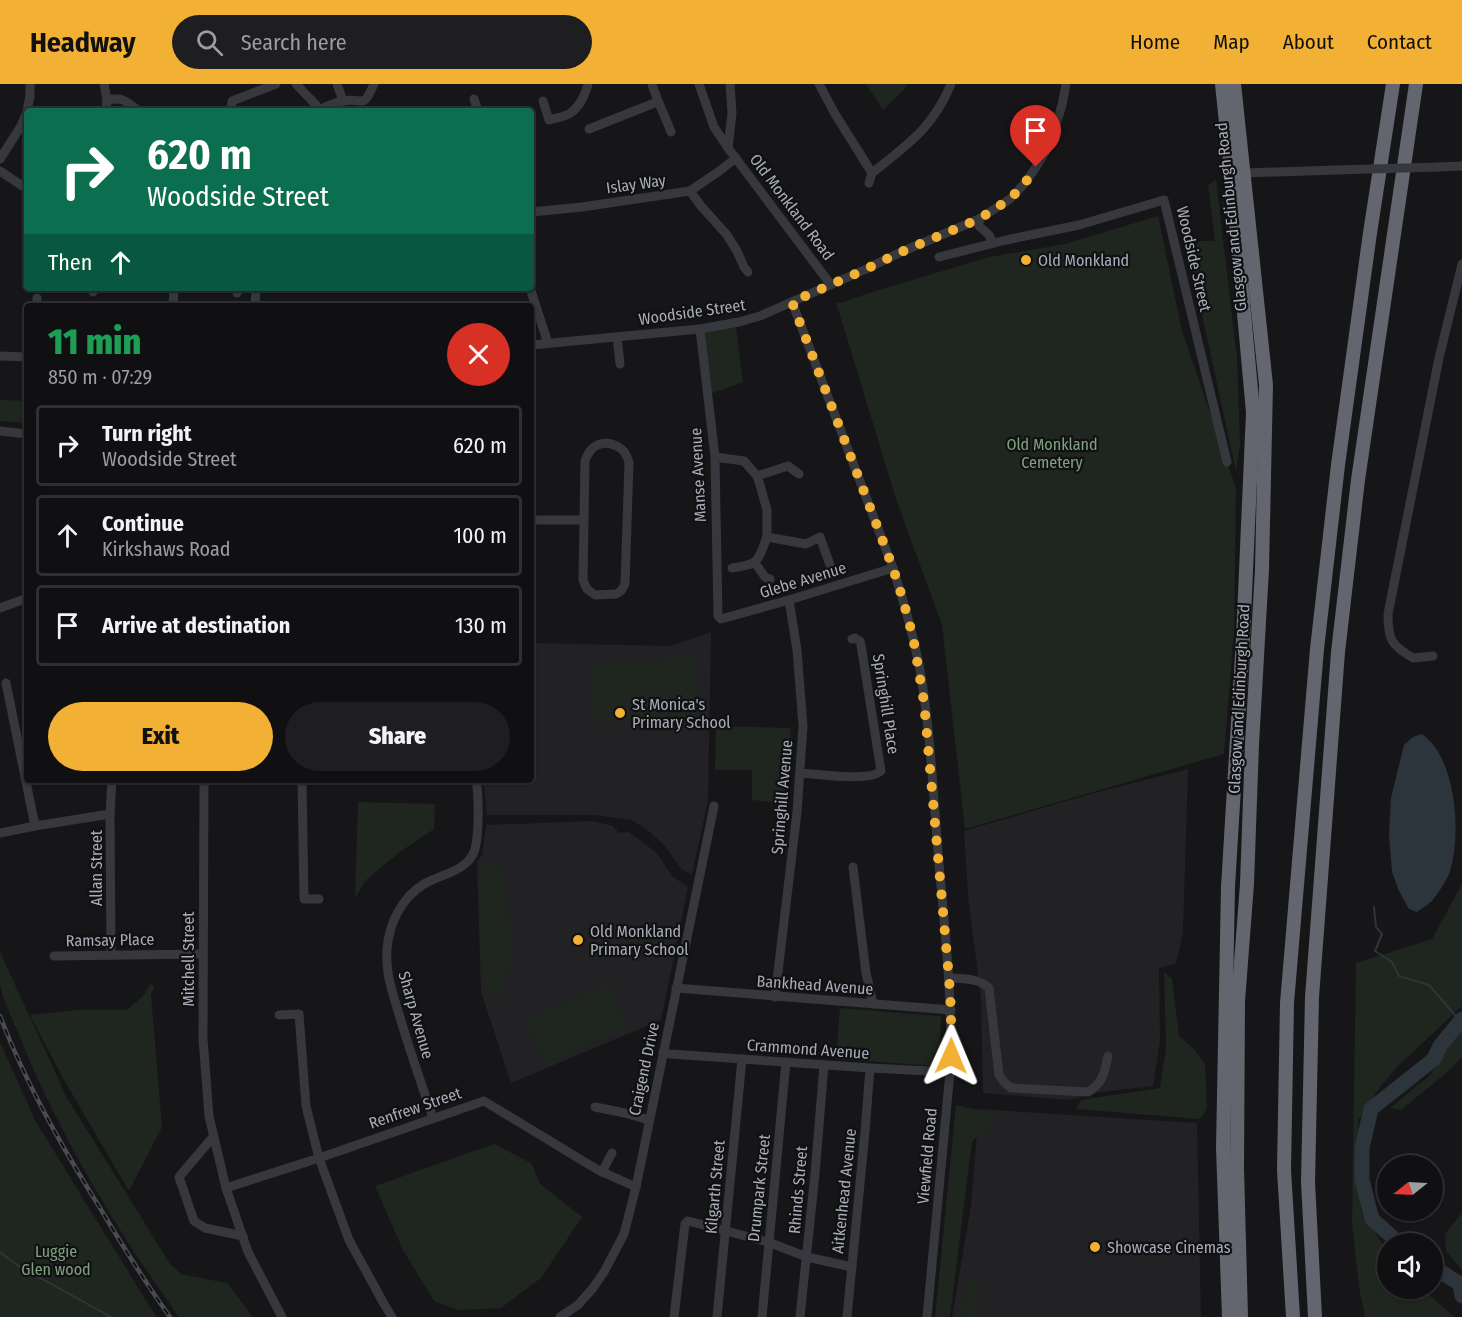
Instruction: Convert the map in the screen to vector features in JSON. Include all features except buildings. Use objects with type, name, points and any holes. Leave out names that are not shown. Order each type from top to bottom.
[{"type":"highway","name":"Glasgow and Edinburgh Road","points":[[1222,84],[1253,412],[1243,639],[1228,887],[1223,1136],[1228,1317]]},
{"type":"highway","name":"Glasgow and Edinburgh Road","points":[[1234,84],[1266,385],[1262,569],[1247,884],[1238,1001],[1236,1158],[1241,1317]]},
{"type":"highway","points":[[1293,1317],[1284,1170],[1288,991],[1317,649],[1335,488],[1368,245],[1393,84]]},
{"type":"highway","points":[[1315,1317],[1308,1182],[1312,997],[1338,652],[1360,468],[1416,84]]},
{"type":"street","points":[[28,108],[30,84]]},
{"type":"street","points":[[104,84],[106,108]]},
{"type":"street","points":[[231,108],[232,101],[276,84]]},
{"type":"street","points":[[296,84],[318,108]]},
{"type":"street","points":[[337,84],[343,101]]},
{"type":"street","points":[[326,108],[343,101],[363,101],[368,98],[374,84]]},
{"type":"street","points":[[543,101],[549,120],[567,115],[582,99],[588,84]]},
{"type":"street","points":[[652,84],[657,102],[664,112],[671,132]]},
{"type":"street","name":"Old Monkland Road","points":[[699,84],[714,127],[831,285]]},
{"type":"street","name":"Old Monkland Road","points":[[728,148],[732,113],[730,84]]},
{"type":"street","points":[[819,84],[872,173]]},
{"type":"street","points":[[869,183],[872,173],[918,136],[933,118],[943,103],[951,84]]},
{"type":"street","name":"Woodside Street","points":[[534,345],[700,329],[739,322],[760,316],[979,219],[1010,199],[1036,167],[1046,151],[1058,118],[1066,84]]},
{"type":"street","points":[[107,100],[122,99],[135,108]]},
{"type":"street","points":[[474,99],[477,108]]},
{"type":"street","points":[[589,129],[657,102]]},
{"type":"street","points":[[0,159],[24,118]]},
{"type":"street","name":"Islay Way","points":[[534,212],[690,191],[736,158]]},
{"type":"street","points":[[1243,173],[1462,166]]},
{"type":"street","points":[[0,171],[24,187]]},
{"type":"street","points":[[690,191],[727,235],[748,272]]},
{"type":"street","name":"Woodside Street","points":[[939,257],[1079,225],[1164,200],[1227,462]]},
{"type":"street","points":[[979,219],[979,226],[989,235],[993,243]]},
{"type":"street","points":[[1433,656],[1413,658],[1392,644],[1388,630],[1388,614],[1439,358],[1462,264]]},
{"type":"street","points":[[531,291],[548,343]]},
{"type":"street","name":"Viewfield Road","points":[[792,302],[893,568],[913,637],[924,702],[951,1010],[950,1072],[927,1317]]},
{"type":"street","name":"Manse Avenue","points":[[700,329],[715,457],[718,616],[721,620]]},
{"type":"street","points":[[617,337],[620,364]]},
{"type":"street","points":[[0,356],[24,357]]},
{"type":"street","points":[[0,431],[24,434]]},
{"type":"street","points":[[599,444],[615,444],[623,449],[629,463],[625,584],[616,594],[595,595],[586,589],[584,520],[585,461],[588,453],[592,447],[599,444]]},
{"type":"street","points":[[715,457],[744,461],[757,476],[767,510],[767,537],[755,563],[732,568]]},
{"type":"street","points":[[757,476],[788,466],[800,474]]},
{"type":"street","points":[[534,520],[584,520]]},
{"type":"street","points":[[767,537],[806,544],[820,537],[830,565]]},
{"type":"street","points":[[755,563],[770,579]]},
{"type":"street","name":"Glebe Avenue","points":[[721,620],[893,568]]},
{"type":"street","points":[[0,608],[24,599]]},
{"type":"street","name":"Springhill Avenue","points":[[776,997],[801,773],[803,726],[797,650],[789,600]]},
{"type":"street","name":"Springhill Place","points":[[801,773],[857,777],[878,774],[881,771],[861,645],[860,641],[852,639]]},
{"type":"street","points":[[6,684],[24,772]]},
{"type":"street","points":[[26,783],[35,826]]},
{"type":"street","name":"Allan Street","points":[[111,955],[112,783]]},
{"type":"street","name":"Mitchell Street","points":[[204,783],[203,1039],[209,1116],[226,1188],[248,1252],[282,1317]]},
{"type":"street","points":[[302,783],[304,899],[318,898]]},
{"type":"street","name":"Sharp Avenue","points":[[433,1118],[389,981],[386,965],[388,939],[400,908],[416,889],[464,865],[475,850],[478,821],[476,783]]},
{"type":"street","name":"Craigend Drive","points":[[560,1317],[578,1305],[593,1288],[624,1234],[636,1187],[714,806]]},
{"type":"street","points":[[0,833],[110,814]]},
{"type":"street","points":[[853,867],[866,973],[873,1004]]},
{"type":"street","name":"Ramsay Place","points":[[54,957],[203,954]]},
{"type":"street","points":[[949,978],[969,979],[985,984],[989,988],[999,1075],[1011,1088],[1088,1092],[1097,1087],[1104,1076],[1108,1056]]},
{"type":"street","name":"Bankhead Avenue","points":[[676,988],[951,1010]]},
{"type":"street","points":[[279,1015],[299,1014],[306,1106],[319,1158],[349,1240],[392,1317]]},
{"type":"street","name":"Crammond Avenue","points":[[663,1052],[950,1072]]},
{"type":"street","name":"Kilgarth Street","points":[[717,1317],[742,1059]]},
{"type":"street","name":"Drumpark Street","points":[[762,1317],[786,1062]]},
{"type":"street","name":"Rhinds Street","points":[[800,1317],[824,1065]]},
{"type":"street","name":"Aitkenhead Avenue","points":[[847,1317],[866,1132],[870,1068]]},
{"type":"street","name":"Renfrew Street","points":[[226,1188],[484,1101],[602,1172],[636,1187]]},
{"type":"street","points":[[595,1107],[650,1120]]},
{"type":"street","points":[[213,1137],[179,1177],[194,1221],[205,1228],[243,1236]]},
{"type":"street","points":[[602,1172],[612,1153]]},
{"type":"street","points":[[675,1317],[685,1224],[688,1221],[768,1242],[807,1257],[852,1267]]},
{"type":"shaded area","name":"St Monica's Primary School","points":[[711,632],[708,801],[692,874],[682,870],[664,845],[645,828],[631,820],[595,815],[487,815],[483,783],[534,783],[534,643],[671,646]]},
{"type":"shaded area","points":[[1422,734],[1434,745],[1449,779],[1454,799],[1455,840],[1449,874],[1432,901],[1417,912],[1409,909],[1392,872],[1389,835],[1391,798],[1404,745],[1413,737]]},
{"type":"shaded area","points":[[1188,769],[1183,931],[1176,964],[1159,968],[1160,1040],[1153,1086],[1101,1092],[1069,1100],[983,1093],[981,998],[968,895],[964,831],[1094,793]]},
{"type":"shaded area","name":"Old Monkland Primary School","points":[[592,821],[613,826],[619,833],[629,832],[657,853],[672,876],[688,887],[661,1020],[511,1083],[481,992],[477,862],[482,855],[486,825]]},
{"type":"shaded area","points":[[979,1109],[1197,1123],[1201,1317],[952,1317],[971,1206]]},
{"type":"green space","points":[[866,84],[907,84],[904,90],[883,110]]},
{"type":"green space","points":[[1216,180],[1237,357],[1240,445],[1236,471],[1188,250],[1200,241],[1215,241],[1208,185]]},
{"type":"green space","name":"Old Monkland Cemetery","points":[[1158,216],[1182,331],[1236,488],[1234,632],[1224,754],[965,829],[942,625],[896,499],[836,302],[841,303],[989,257],[1065,244]]},
{"type":"green space","points":[[736,327],[743,382],[710,394],[703,331]]},
{"type":"green space","points":[[0,400],[24,401],[24,423],[0,421]]},
{"type":"green space","points":[[696,658],[697,720],[595,723],[593,661]]},
{"type":"green space","points":[[716,726],[791,728],[784,803],[752,800],[752,770],[715,770]]},
{"type":"green space","points":[[358,802],[435,804],[434,829],[401,851],[366,880],[355,898]]},
{"type":"green space","points":[[479,864],[504,869],[513,955],[502,991],[491,999],[483,984]]},
{"type":"green space","points":[[1462,884],[1462,1006],[1397,1067],[1358,1120],[1361,1211],[1377,1236],[1377,1299],[1434,1299],[1454,1317],[1365,1317],[1359,1287],[1352,1223],[1356,963],[1432,939]]},
{"type":"green space","points":[[0,952],[67,1098],[170,1264],[181,1274],[227,1283],[253,1317],[179,1317],[156,1284],[90,1180],[52,1109],[1,989]]},
{"type":"green space","points":[[1164,972],[1172,979],[1179,1036],[1196,1051],[1205,1065],[1207,1108],[1200,1119],[1076,1109],[1081,1100],[1160,1088],[1166,1048]]},
{"type":"green space","points":[[150,984],[155,987],[151,994],[162,1127],[129,1191],[64,1080],[30,1015],[78,1010],[127,1010],[144,995]]},
{"type":"green space","points":[[609,984],[628,1028],[545,1063],[526,1019]]},
{"type":"green space","points":[[840,1008],[941,1016],[939,1066],[836,1059]]},
{"type":"green space","points":[[1462,1028],[1462,1057],[1451,1069],[1401,1110],[1390,1108],[1429,1076],[1441,1060],[1449,1041]]},
{"type":"green space","name":"Luggie Glen wood","points":[[0,1042],[36,1122],[157,1317],[0,1317]]},
{"type":"green space","points":[[956,1105],[1000,1115],[972,1141],[950,1317],[935,1317]]},
{"type":"green space","points":[[494,1144],[531,1163],[540,1184],[582,1217],[541,1278],[501,1308],[458,1310],[434,1301],[403,1250],[375,1186]]},
{"type":"green space","points":[[1462,1213],[1462,1270],[1446,1251],[1445,1234]]},
{"type":"green space","points":[[977,1279],[979,1317],[961,1317],[966,1280]]},
{"type":"waterway","points":[[1374,907],[1376,927],[1382,934],[1375,951],[1392,962],[1399,976],[1429,985],[1460,1021]]},
{"type":"waterway","points":[[1388,1233],[1372,1219],[1362,1180],[1362,1148],[1371,1109],[1434,1059],[1440,1046],[1462,1019]]},
{"type":"waterway","points":[[0,1252],[17,1265],[111,1317]]},
{"type":"waterway","points":[[1443,1273],[1460,1284],[1462,1296]]},
{"type":"railway","points":[[0,1016],[33,1091],[59,1138],[125,1250],[170,1317]]},
{"type":"place","name":"Old Monkland","points":[[1026,260]]},
{"type":"place","name":"St Monica's Primary School","points":[[620,713]]},
{"type":"place","name":"Old Monkland Primary School","points":[[578,940]]},
{"type":"place","name":"Showcase Cinemas","points":[[1095,1247]]},
{"type":"route","points":[[951,1056],[949,978],[930,750],[919,665],[893,568],[792,302],[979,219],[1010,199],[1036,167]]}]
